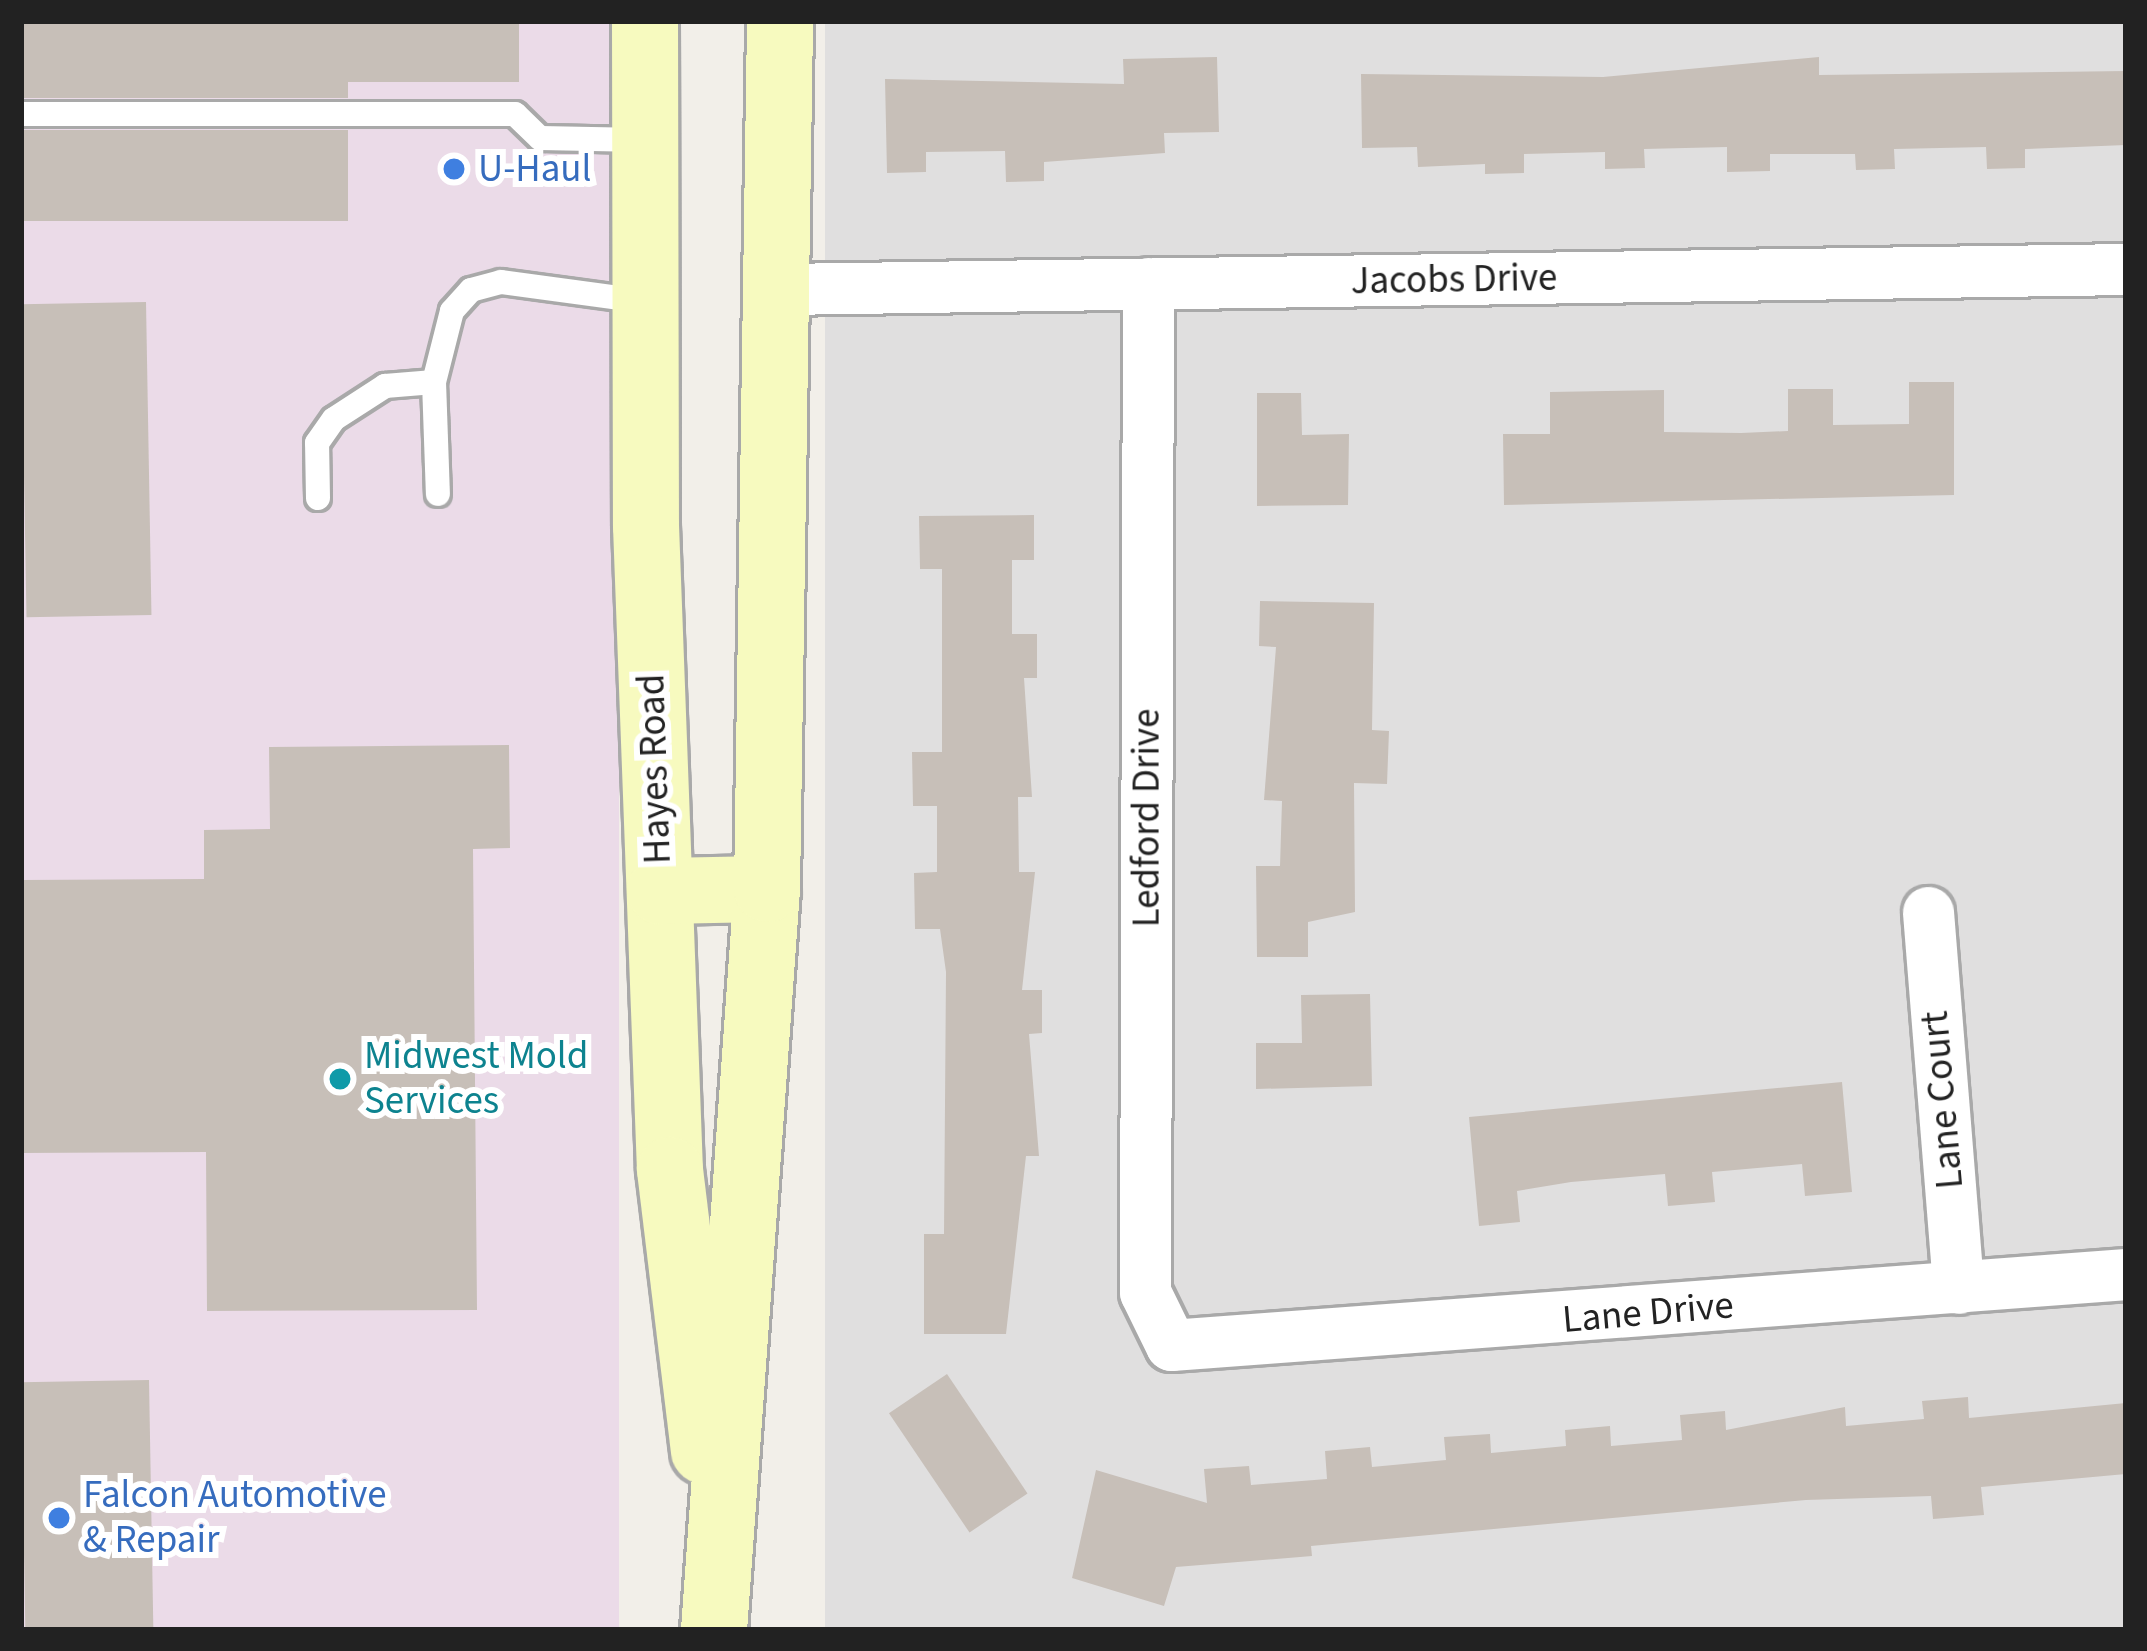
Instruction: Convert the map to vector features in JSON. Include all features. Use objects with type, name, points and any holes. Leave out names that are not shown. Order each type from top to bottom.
[{"type":"street","name":"Hayes Road","points":[[645,21],[644,301],[674,1246],[715,1514]]},
{"type":"street","name":"Hayes Road","points":[[714,1630],[715,1514],[739,1339],[767,889],[781,289],[780,21]]},
{"type":"street","name":"Jacobs Drive","points":[[781,289],[2126,269]]},
{"type":"street","name":"Ledford Drive","points":[[1148,284],[1145,1292],[1171,1345]]},
{"type":"street","points":[[660,891],[767,889]]},
{"type":"street","name":"Lane Court","points":[[1928,912],[1958,1288]]},
{"type":"street","name":"Lane Drive","points":[[1171,1345],[2126,1274]]},
{"type":"lane","points":[[21,114],[514,113],[540,138],[645,140]]},
{"type":"lane","points":[[437,494],[434,382],[452,311],[471,290],[501,283],[644,301]]},
{"type":"lane","points":[[318,498],[316,442],[334,418],[385,386],[434,382]]},
{"type":"shaded area","points":[[21,21],[619,21],[619,1630],[21,1630]]},
{"type":"shaded area","points":[[825,21],[2126,21],[2126,1630],[825,1630]]},
{"type":"building","points":[[21,21],[519,21],[519,82],[348,82],[348,98],[21,98]]},
{"type":"building","points":[[1217,57],[1219,132],[1164,133],[1165,153],[1044,162],[1044,181],[1006,182],[1005,151],[926,152],[926,172],[887,173],[885,79],[1124,84],[1123,59]]},
{"type":"building","points":[[1819,57],[1819,75],[2126,71],[2126,145],[2025,149],[2025,168],[1987,169],[1986,147],[1894,149],[1895,169],[1856,170],[1855,154],[1770,154],[1770,171],[1727,172],[1727,147],[1644,149],[1645,168],[1605,169],[1605,152],[1524,154],[1524,173],[1485,174],[1485,164],[1418,167],[1417,147],[1362,148],[1361,74],[1603,77]]},
{"type":"building","points":[[21,130],[348,130],[348,221],[21,221]]},
{"type":"building","points":[[146,302],[151,615],[26,617],[21,304]]},
{"type":"building","points":[[1909,382],[1954,382],[1954,495],[1504,505],[1503,434],[1550,434],[1550,392],[1664,390],[1664,432],[1741,433],[1788,431],[1788,389],[1833,389],[1833,425],[1909,424]]},
{"type":"building","points":[[1257,393],[1301,393],[1302,435],[1349,434],[1348,505],[1257,506]]},
{"type":"building","points":[[1034,515],[1034,560],[1012,560],[1012,634],[1037,634],[1037,678],[1024,678],[1032,797],[1018,797],[1019,872],[1035,872],[1022,990],[1042,990],[1042,1033],[1029,1034],[1039,1156],[1026,1156],[1006,1334],[924,1334],[924,1234],[944,1234],[946,972],[940,929],[915,929],[914,873],[937,872],[937,806],[913,806],[912,752],[942,752],[942,569],[920,569],[919,516]]},
{"type":"building","points":[[1260,601],[1374,603],[1372,730],[1389,731],[1387,784],[1354,783],[1355,912],[1308,922],[1308,957],[1257,957],[1256,866],[1280,866],[1282,801],[1264,800],[1276,647],[1259,646]]},
{"type":"building","name":"Midwest Mold Services","points":[[509,745],[510,848],[473,849],[477,1310],[207,1311],[206,1152],[21,1153],[21,880],[204,879],[204,830],[270,829],[269,747]]},
{"type":"building","points":[[1370,994],[1372,1086],[1256,1089],[1256,1043],[1302,1043],[1301,995]]},
{"type":"building","points":[[1842,1082],[1852,1192],[1805,1196],[1802,1164],[1712,1172],[1715,1202],[1668,1206],[1665,1174],[1571,1182],[1517,1191],[1520,1222],[1479,1226],[1469,1117]]},
{"type":"building","points":[[947,1374],[1028,1493],[969,1533],[889,1413]]},
{"type":"building","points":[[149,1380],[153,1630],[25,1630],[21,1382]]},
{"type":"building","points":[[1968,1397],[1969,1418],[2126,1403],[2126,1474],[1981,1487],[1984,1515],[1933,1519],[1931,1496],[1806,1500],[1311,1546],[1312,1556],[1176,1567],[1164,1606],[1072,1578],[1096,1470],[1207,1503],[1204,1469],[1249,1466],[1251,1485],[1327,1479],[1325,1451],[1370,1447],[1372,1467],[1446,1460],[1444,1437],[1490,1434],[1491,1453],[1566,1446],[1565,1430],[1610,1426],[1611,1446],[1682,1440],[1680,1415],[1725,1411],[1726,1430],[1845,1407],[1846,1426],[1924,1419],[1922,1401]]},
{"type":"place","name":"U-Haul","points":[[454,169]]},
{"type":"place","name":"Midwest Mold Services","points":[[340,1079]]},
{"type":"place","name":"Falcon Automotive & Repair","points":[[59,1518]]}]
